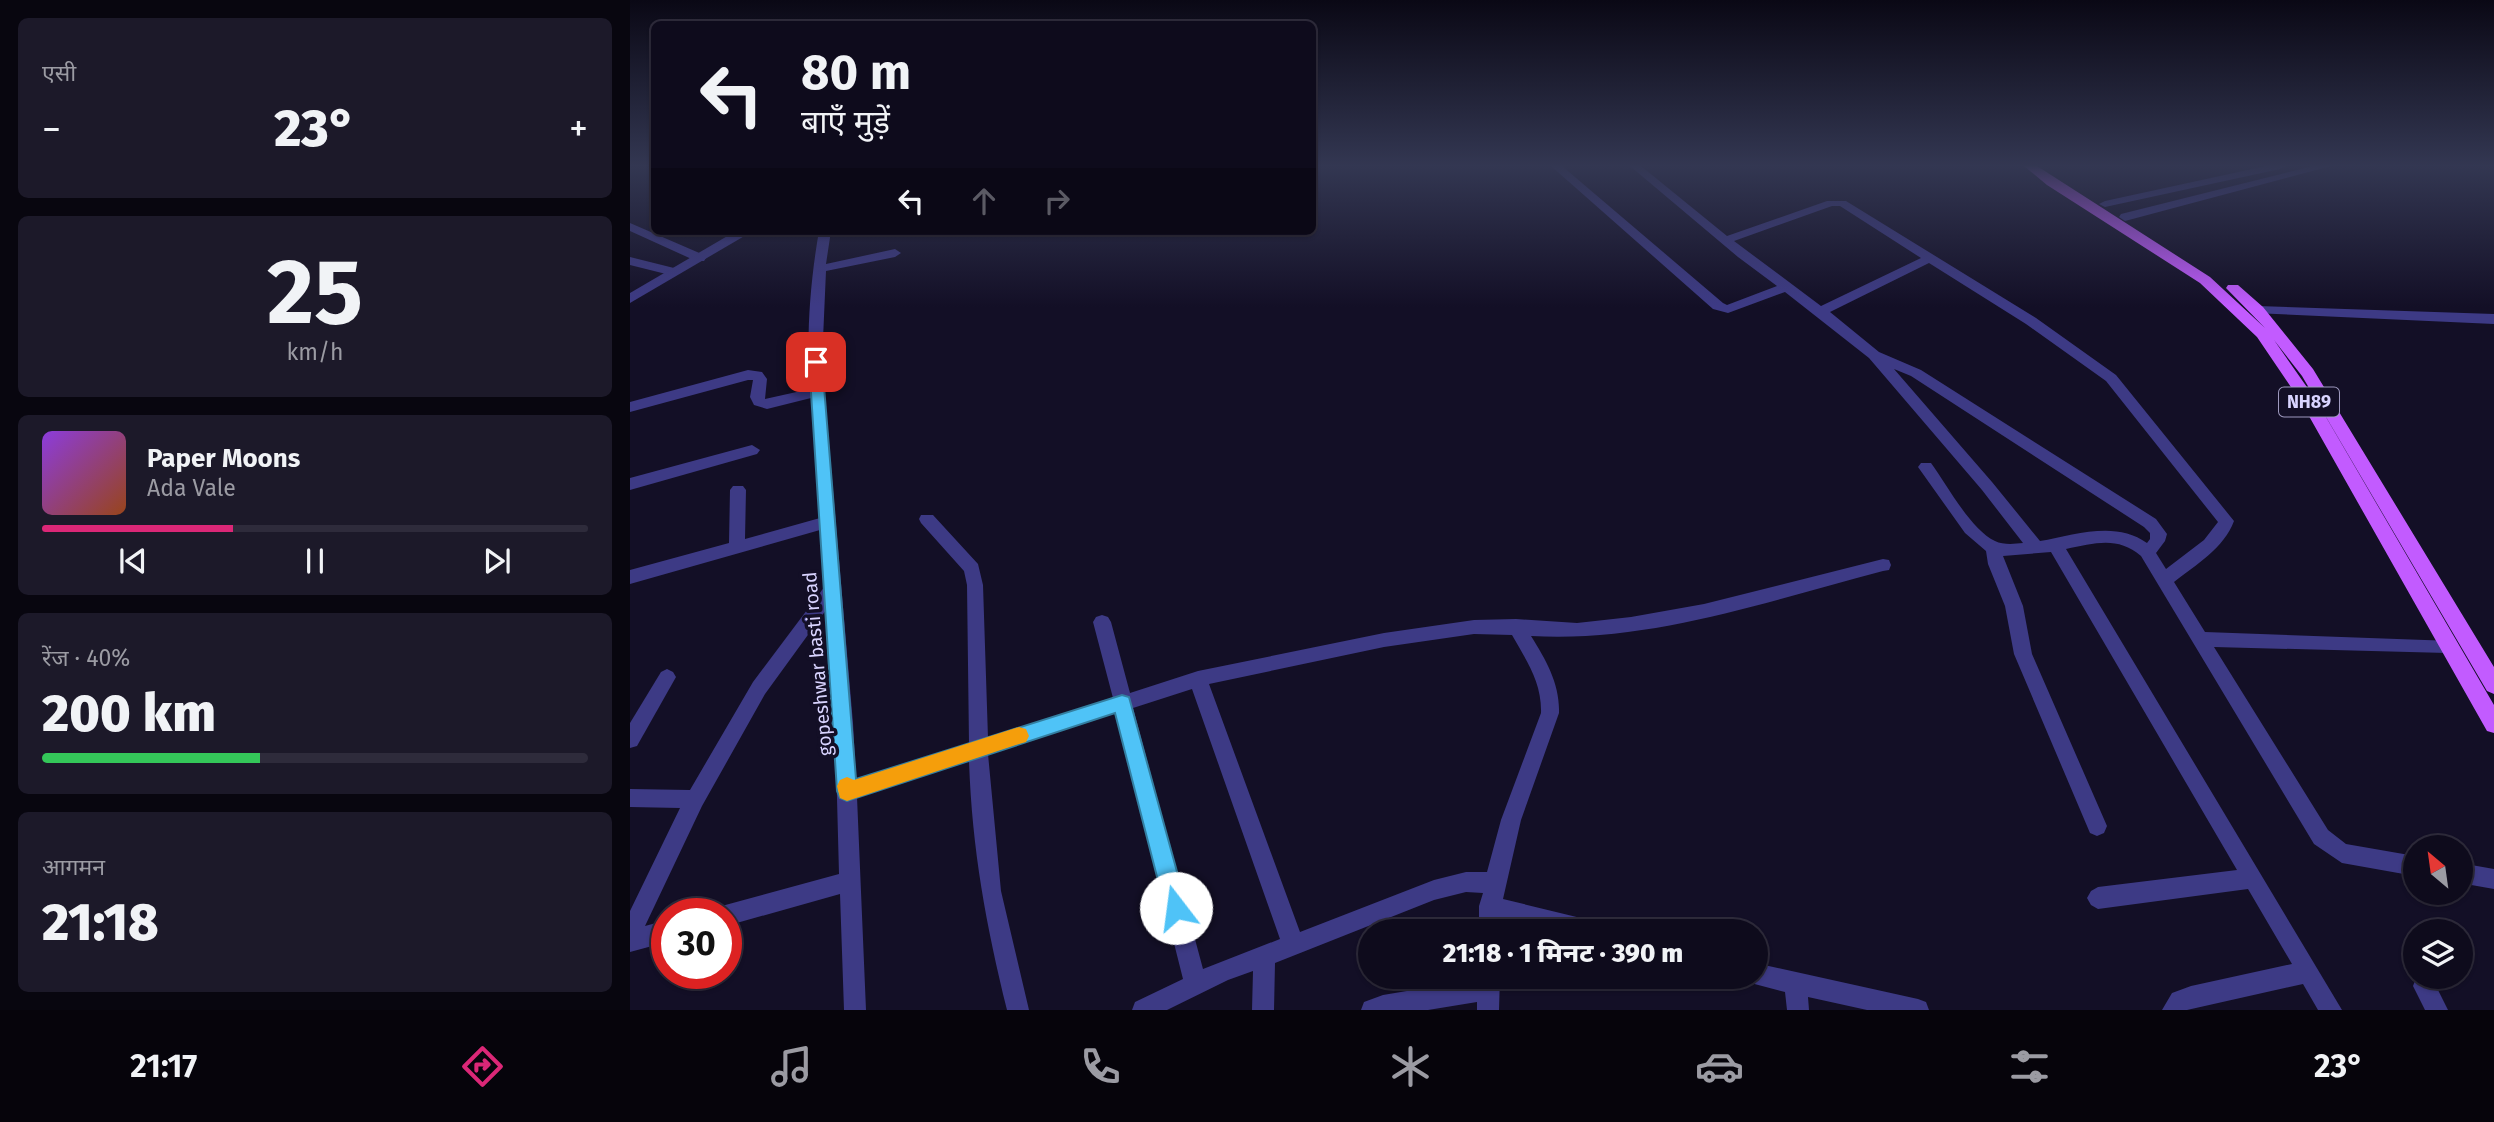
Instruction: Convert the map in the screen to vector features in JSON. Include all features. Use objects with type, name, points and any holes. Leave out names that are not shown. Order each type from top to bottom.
[{"type":"main road","name":"NH89","points":[[2100,213],[2204,280],[2230,301],[2262,334],[2308,400],[2494,724]]},
{"type":"main road","name":"NH89","points":[[2119,213],[2210,270],[2258,310],[2284,341],[2328,404],[2494,685]]},
{"type":"street","points":[[1611,213],[1718,306],[1728,309],[1785,286]]},
{"type":"street","points":[[1693,213],[1874,355],[1987,486],[2045,546],[2330,1010]]},
{"type":"street","points":[[1726,240],[1806,213]]},
{"type":"street","points":[[1858,213],[2031,321],[2111,378],[2222,513],[2226,526],[2216,538],[2164,580]]},
{"type":"street","points":[[2125,217],[2140,213]]},
{"type":"street","points":[[630,227],[700,257]]},
{"type":"street","points":[[630,299],[739,235]]},
{"type":"street","name":"gopeshwar basti road","points":[[824,235],[820,269],[817,392],[847,791],[855,1010]]},
{"type":"street","points":[[820,269],[895,253]]},
{"type":"street","points":[[1820,312],[1930,258]]},
{"type":"street","points":[[630,261],[674,272]]},
{"type":"street","points":[[2258,310],[2494,319]]},
{"type":"street","points":[[1874,355],[1916,373],[2157,528],[2160,536],[2158,543],[2147,552]]},
{"type":"street","points":[[630,407],[747,375],[757,375],[760,379],[757,397],[759,402],[767,404],[817,392]]},
{"type":"street","points":[[630,484],[752,450]]},
{"type":"street","points":[[1926,467],[1978,537],[1994,548],[2013,551],[2117,537],[2135,542],[2147,552],[2321,837],[2342,853],[2403,864]]},
{"type":"street","points":[[737,547],[738,490]]},
{"type":"street","points":[[927,519],[972,569],[974,577],[979,748],[988,873],[1018,1010]]},
{"type":"street","points":[[630,577],[827,522]]},
{"type":"street","points":[[1994,548],[1996,564],[2014,606],[2023,654],[2097,826]]},
{"type":"street","points":[[847,791],[1198,679],[1456,628],[1516,626],[1560,630],[1597,629],[1699,611],[1884,565]]},
{"type":"street","points":[[630,933],[695,799],[759,688],[831,589]]},
{"type":"street","points":[[1102,622],[1196,984]]},
{"type":"street","points":[[1490,919],[1493,883],[1519,796],[1552,702],[1549,686],[1516,626]]},
{"type":"street","points":[[2200,639],[2447,646]]},
{"type":"street","points":[[630,740],[667,677]]},
{"type":"street","points":[[1198,679],[1293,944]]},
{"type":"street","points":[[630,798],[695,799]]},
{"type":"street","points":[[2473,875],[2494,879]]},
{"type":"street","points":[[2098,898],[2251,878]]},
{"type":"street","points":[[742,911],[850,881]]},
{"type":"street","points":[[1143,1010],[1264,955],[1451,884],[1493,883]]},
{"type":"street","points":[[1490,906],[1541,919]]},
{"type":"street","points":[[630,941],[651,935]]},
{"type":"street","points":[[1263,1010],[1264,955]]},
{"type":"street","points":[[2173,1010],[2180,1001],[2191,997],[2306,972]]},
{"type":"street","points":[[1768,977],[1918,1010]]},
{"type":"street","points":[[1796,985],[1798,1010]]},
{"type":"street","points":[[2426,989],[2437,1010]]},
{"type":"street","points":[[1372,1010],[1383,1006],[1488,992]]},
{"type":"slow traffic","points":[[847,786],[847,791],[1019,736]]},
{"type":"route","points":[[816,362],[847,791],[1122,703],[1176,908]]}]
